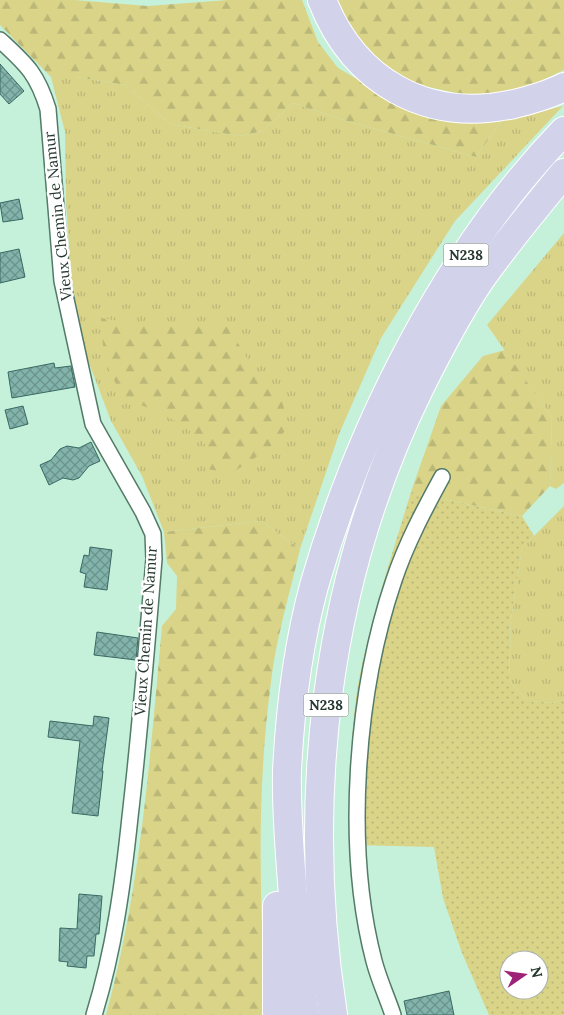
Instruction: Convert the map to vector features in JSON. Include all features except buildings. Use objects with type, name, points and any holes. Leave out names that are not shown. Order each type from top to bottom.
[{"type":"highway","points":[[322,0],[332,24],[349,50],[372,73],[398,91],[428,103],[460,109],[492,109],[524,102],[564,86]]},
{"type":"highway","name":"N238","points":[[305,1015],[287,821],[288,771],[299,662],[314,587],[347,489],[385,430],[458,266],[507,196],[564,131]]},
{"type":"highway","name":"N238","points":[[400,399],[440,346],[479,281],[564,173]]},
{"type":"highway","name":"N238","points":[[333,1015],[320,890],[319,809],[322,737],[343,602],[374,494],[385,430]]},
{"type":"highway","points":[[278,1015],[277,862],[287,821]]},
{"type":"street","name":"Vieux Chemin de Namur","points":[[0,40],[31,69],[48,109],[62,281],[93,424],[144,512],[153,534],[154,559],[134,781],[122,885],[108,968],[94,1015]]},
{"type":"street","points":[[393,1015],[374,962],[362,885],[358,804],[362,731],[371,665],[394,580],[416,527],[442,477]]},
{"type":"green space","points":[[0,0],[74,0],[148,6],[228,0],[302,0],[318,42],[338,68],[369,86],[435,118],[502,120],[476,157],[347,121],[293,103],[263,131],[239,136],[170,124],[125,85],[76,77],[51,77],[0,25]]},
{"type":"green space","points":[[337,0],[564,0],[564,70],[524,89],[474,97],[410,83],[379,62],[350,36]]},
{"type":"green space","points":[[51,77],[76,77],[125,85],[170,124],[239,136],[263,131],[293,103],[347,121],[476,157],[502,120],[563,106],[455,221],[381,338],[339,434],[300,549],[261,521],[164,532],[142,476],[111,421],[86,355],[71,278],[66,200],[65,132]]},
{"type":"green space","points":[[564,233],[564,483],[556,489],[550,486],[552,418],[487,325]]},
{"type":"green space","points":[[101,318],[138,324],[226,323],[263,385],[282,399],[288,428],[267,450],[232,473],[207,469],[213,452],[192,432],[161,413],[123,399],[104,359]]},
{"type":"green space","points":[[505,350],[552,418],[550,486],[522,516],[411,492],[441,406],[483,356]]},
{"type":"green space","points":[[411,492],[522,516],[534,536],[522,548],[511,619],[509,681],[528,701],[553,703],[564,699],[564,1015],[489,1015],[462,953],[443,898],[434,847],[353,845],[351,799],[355,706],[363,660]]},
{"type":"green space","points":[[564,506],[564,699],[553,703],[528,701],[509,681],[511,619],[522,548]]},
{"type":"green space","points":[[261,521],[300,549],[273,665],[263,765],[261,890],[266,1015],[106,1015],[128,919],[143,822],[162,626],[176,609],[177,576],[167,563],[164,532]]}]
